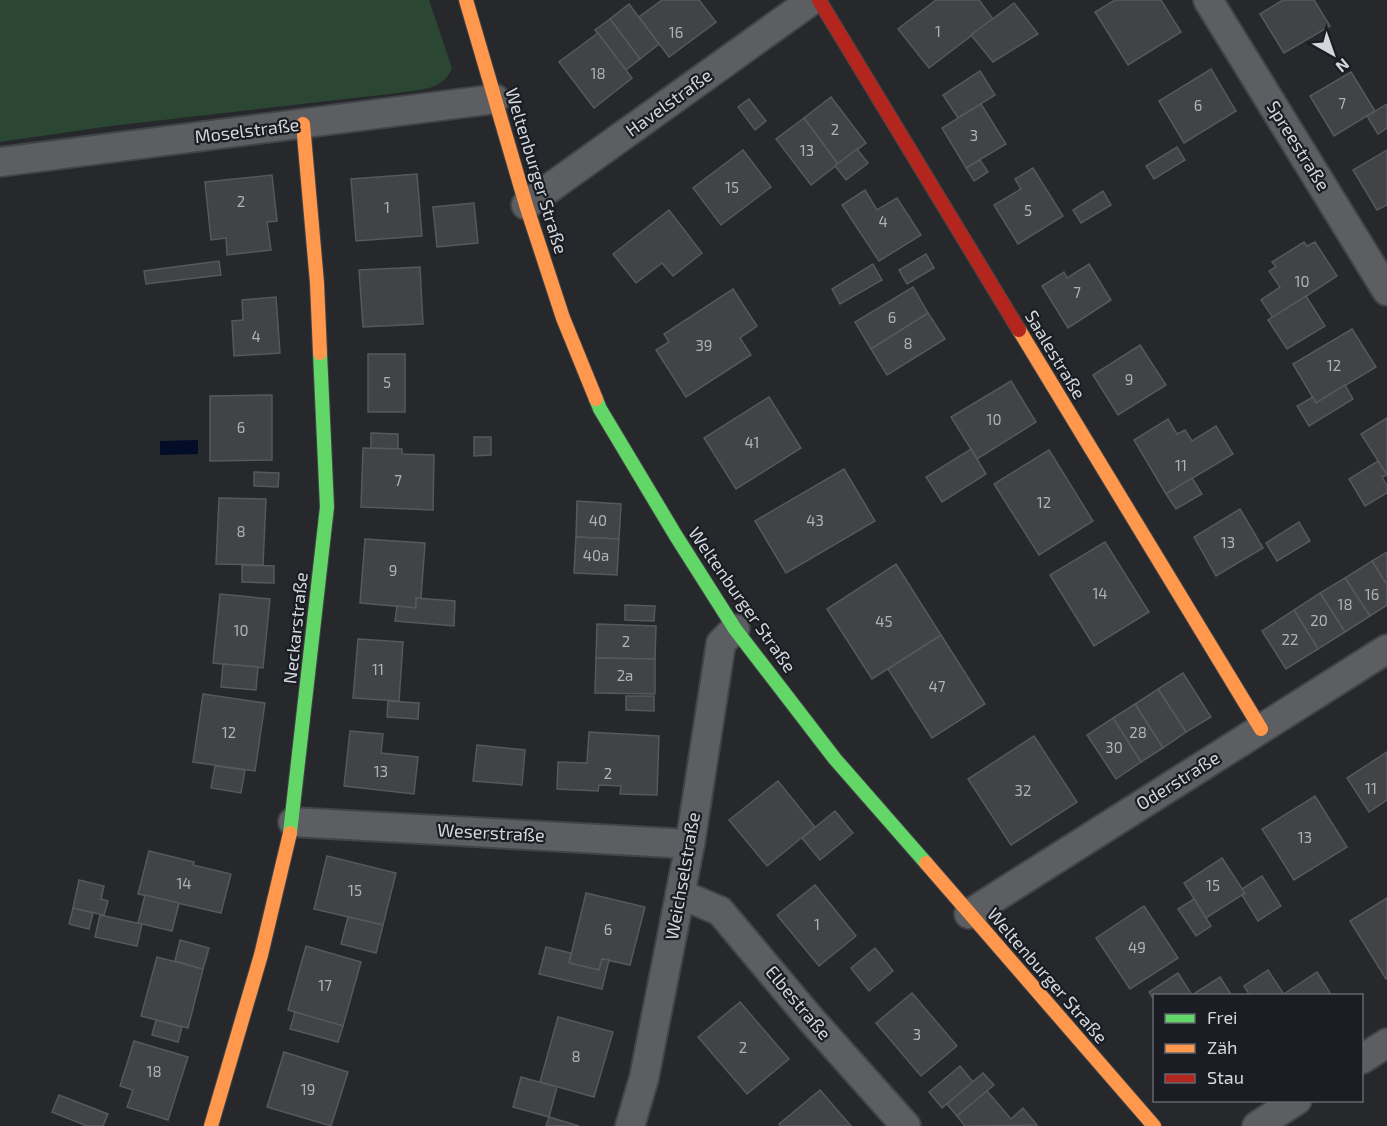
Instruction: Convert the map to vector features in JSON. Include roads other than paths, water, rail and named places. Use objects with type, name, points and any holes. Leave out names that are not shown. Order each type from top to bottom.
[{"type":"street","name":"Weltenburger Straße","points":[[466,0],[526,205],[562,318],[600,409],[676,536],[735,629],[835,759],[1154,1126]]},
{"type":"street","name":"Havelstraße","points":[[526,205],[812,0]]},
{"type":"street","name":"Saalestraße","points":[[819,0],[1261,729]]},
{"type":"street","name":"Spreestraße","points":[[1208,0],[1387,291]]},
{"type":"street","name":"Moselstraße","points":[[0,162],[495,99]]},
{"type":"street","name":"Neckarstraße","points":[[211,1126],[261,955],[293,822],[327,507],[317,283],[303,124]]},
{"type":"street","name":"Weichselstraße","points":[[630,1126],[644,1078],[690,844],[721,643],[735,629]]},
{"type":"street","name":"Oderstraße","points":[[969,914],[1387,649]]},
{"type":"street","name":"Weserstraße","points":[[293,822],[690,844]]},
{"type":"street","name":"Elbestraße","points":[[680,894],[720,911],[808,1017],[906,1126]]},
{"type":"street","points":[[1363,1058],[1387,1043]]},
{"type":"street","points":[[1257,1126],[1295,1102]]},
{"type":"water","points":[[198,440],[198,454],[160,455],[160,441]]}]
